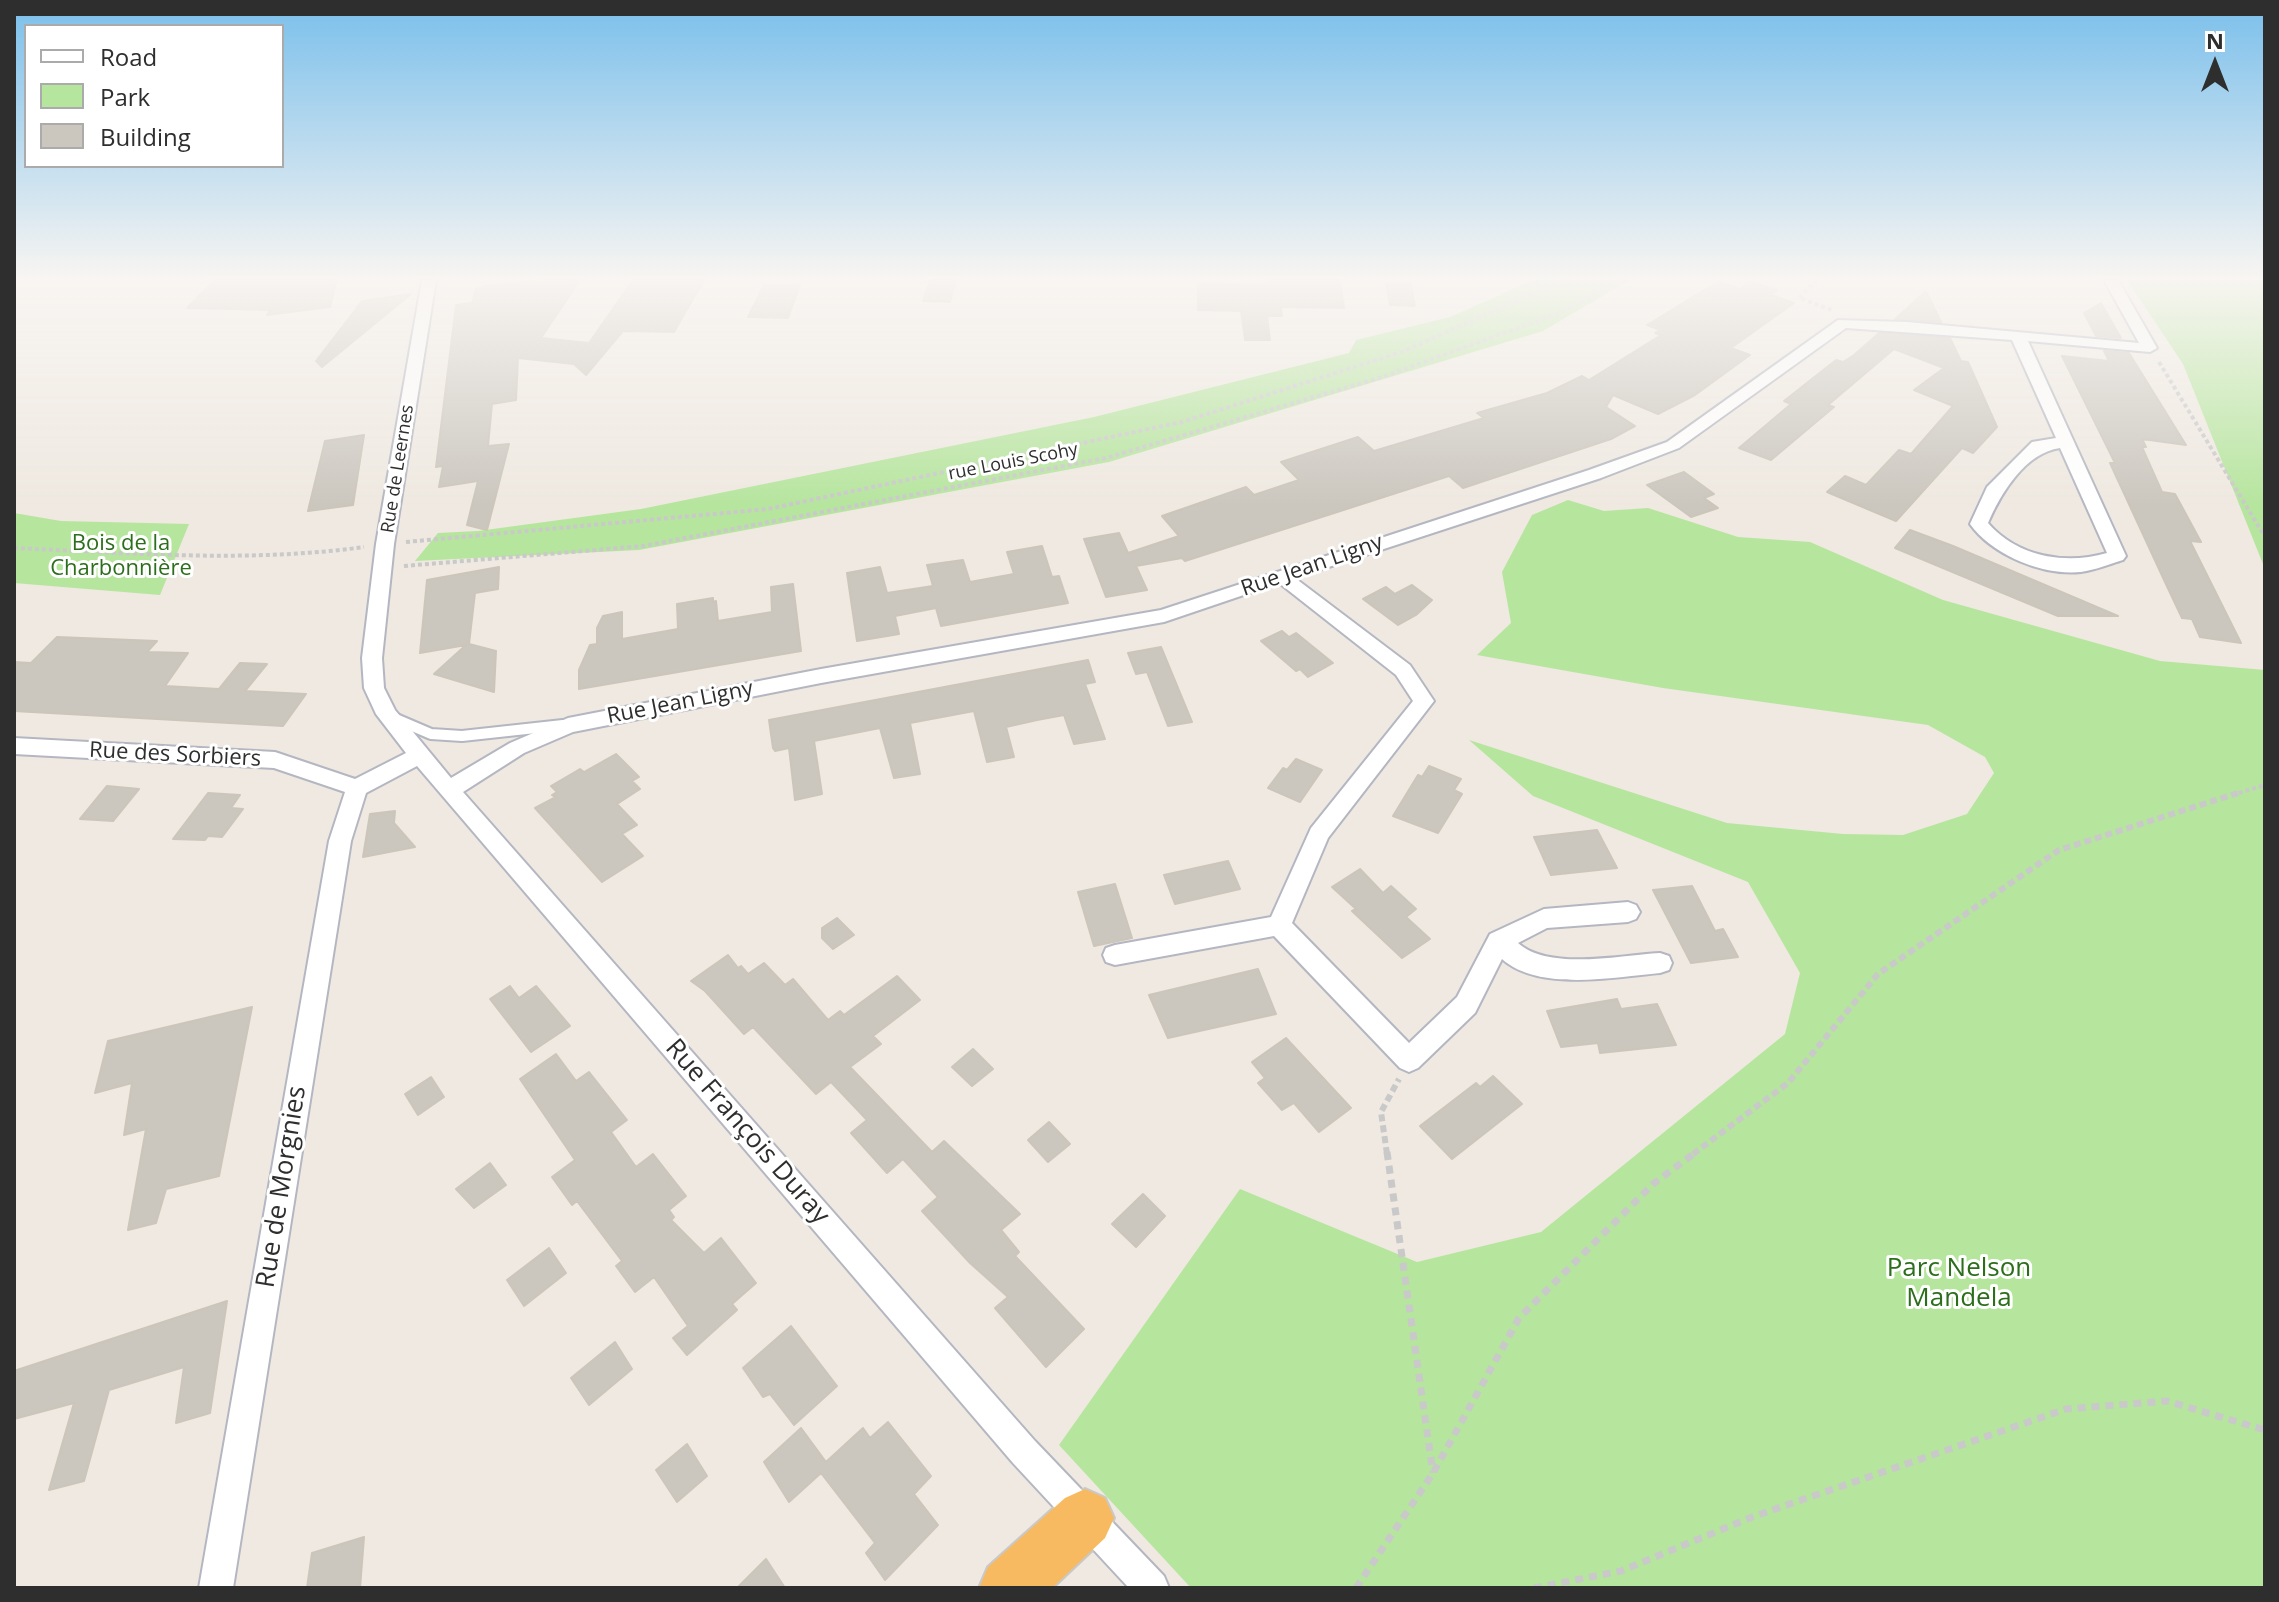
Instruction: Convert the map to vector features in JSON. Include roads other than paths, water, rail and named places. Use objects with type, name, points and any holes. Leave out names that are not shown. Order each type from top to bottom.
[{"type":"highway","points":[[1009,1588],[1085,1518]]},
{"type":"street","name":"Rue de Leernes","points":[[372,658],[385,544],[417,355]]},
{"type":"street","name":"Rue Jean Ligny","points":[[449,790],[517,748],[568,725],[821,676],[1164,616],[1595,474],[1673,445],[1702,427],[1796,355]]},
{"type":"street","points":[[2026,355],[2117,556],[2078,566],[2042,560],[1987,536],[1979,524],[1993,491],[2038,446],[2065,442]]},
{"type":"street","points":[[1279,925],[1319,834],[1424,701],[1403,670],[1281,576]]},
{"type":"street","name":"Rue François Duray","points":[[372,658],[374,688],[386,714],[419,756],[1024,1452],[1152,1588]]},
{"type":"street","name":"Rue des Sorbiers","points":[[14,746],[275,760],[357,788]]},
{"type":"street","points":[[357,788],[419,756]]},
{"type":"street","name":"Rue de Morgnies","points":[[216,1588],[340,841],[357,788]]},
{"type":"street","points":[[1279,925],[1409,1060],[1466,1005],[1499,941],[1544,919],[1628,912]]},
{"type":"street","points":[[1115,955],[1279,925]]},
{"type":"street","points":[[1499,941],[1518,958],[1560,970],[1660,963]]},
{"type":"lane","points":[[386,714],[431,734],[462,736],[568,725]]},
{"type":"park label","name":"Bois de la Charbonnière","points":[[121,556]]},
{"type":"park label","name":"Parc Nelson Mandela","points":[[1959,1284]]}]
